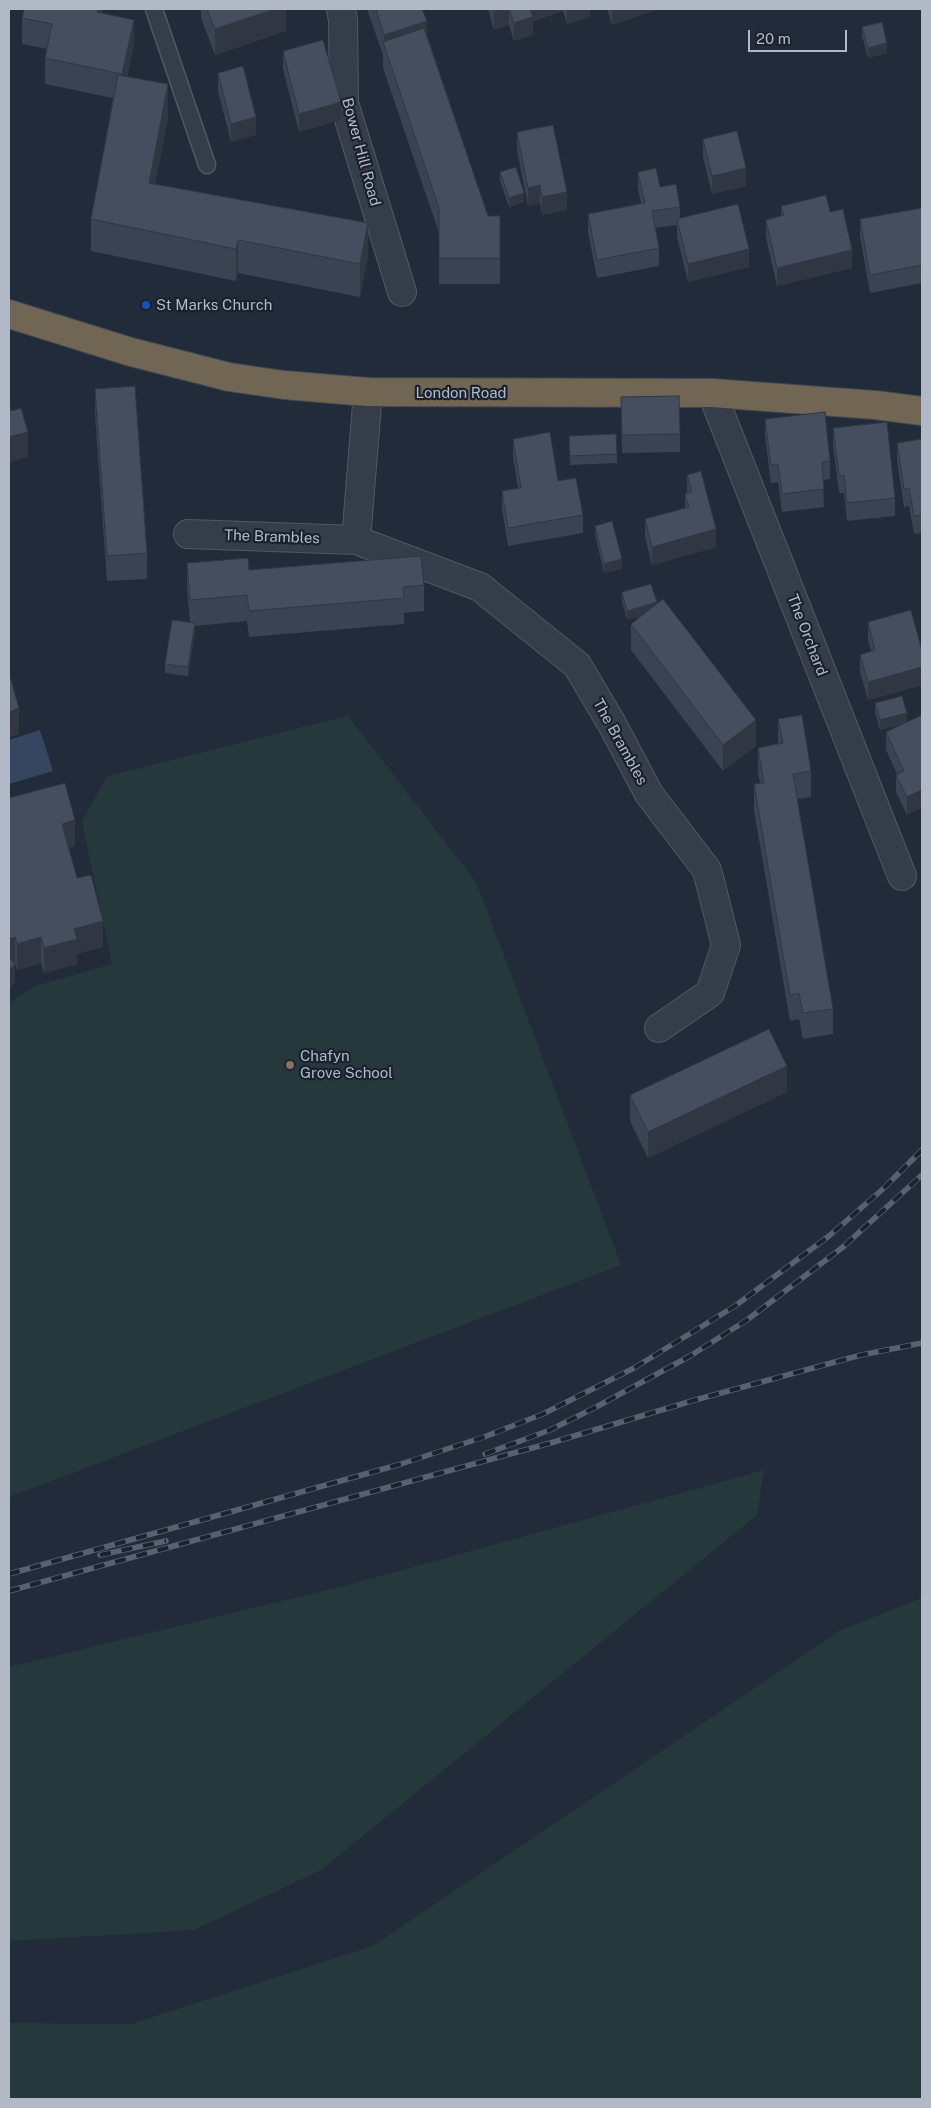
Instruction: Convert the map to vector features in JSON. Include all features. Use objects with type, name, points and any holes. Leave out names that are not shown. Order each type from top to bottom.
[{"type":"highway","name":"London Road","points":[[9,314],[131,352],[229,376],[284,385],[368,392],[712,394],[875,405],[922,411]]},
{"type":"street","name":"Bower Hill Road","points":[[341,9],[343,20],[344,103],[402,292]]},
{"type":"street","points":[[356,540],[368,392]]},
{"type":"street","name":"The Orchard","points":[[712,394],[902,876]]},
{"type":"street","name":"The Brambles","points":[[188,534],[356,540],[480,587],[577,665],[612,724],[649,794],[707,870],[726,945],[710,993],[659,1028]]},
{"type":"lane","points":[[154,9],[207,166]]},
{"type":"green space","name":"Chafyn Grove School","points":[[348,716],[476,882],[621,1265],[9,1497],[9,1003],[35,986],[112,964],[82,821],[107,776]]},
{"type":"green space","points":[[764,1470],[757,1515],[321,1870],[194,1930],[9,1941],[9,1667],[348,1585]]},
{"type":"green space","points":[[922,1598],[922,2099],[9,2099],[9,2023],[131,2024],[373,1946],[841,1630]]},
{"type":"water","points":[[40,730],[53,771],[9,784],[9,740]]},
{"type":"building","points":[[24,9],[98,9],[97,12],[134,20],[122,74],[45,58],[52,24],[22,18]]},
{"type":"building","points":[[207,9],[275,9],[215,29]]},
{"type":"building","points":[[376,9],[422,9],[427,21],[384,35]]},
{"type":"building","points":[[509,9],[530,9],[533,17],[514,23]]},
{"type":"building","points":[[882,22],[887,43],[868,48],[862,27]]},
{"type":"building","points":[[424,28],[488,216],[500,216],[500,258],[439,258],[439,208],[383,42]]},
{"type":"building","points":[[323,40],[341,102],[299,114],[283,51]]},
{"type":"building","points":[[243,66],[256,117],[231,124],[218,73]]},
{"type":"building","points":[[118,75],[168,84],[149,183],[368,223],[360,264],[238,240],[236,249],[91,219]]},
{"type":"building","points":[[553,125],[567,192],[542,197],[540,185],[528,188],[517,132]]},
{"type":"building","points":[[737,131],[746,168],[712,176],[703,139]]},
{"type":"building","points":[[516,167],[524,193],[509,198],[500,172]]},
{"type":"building","points":[[656,168],[660,187],[676,184],[680,207],[652,211],[659,248],[597,260],[588,214],[645,203],[638,172]]},
{"type":"building","points":[[826,195],[830,212],[843,209],[852,250],[777,268],[766,220],[784,215],[781,206]]},
{"type":"building","points":[[738,204],[749,249],[688,264],[677,219]]},
{"type":"building","points":[[922,208],[922,265],[870,275],[860,219]]},
{"type":"building","points":[[135,386],[147,553],[107,556],[95,389]]},
{"type":"building","points":[[679,396],[680,434],[622,435],[621,397]]},
{"type":"building","points":[[9,405],[11,411],[21,408],[28,432],[9,437]]},
{"type":"building","points":[[825,412],[830,461],[822,462],[824,489],[782,494],[778,464],[771,465],[765,419]]},
{"type":"building","points":[[887,422],[895,498],[847,503],[844,475],[839,476],[833,428]]},
{"type":"building","points":[[550,432],[558,481],[576,478],[583,515],[508,528],[502,491],[521,488],[513,439]]},
{"type":"building","points":[[616,434],[617,454],[570,456],[569,436]]},
{"type":"building","points":[[922,439],[922,515],[914,516],[909,488],[904,489],[897,443]]},
{"type":"building","points":[[701,471],[716,529],[652,547],[645,519],[689,507],[685,494],[692,492],[687,475]]},
{"type":"building","points":[[612,521],[622,559],[604,564],[595,526]]},
{"type":"building","points":[[421,556],[424,585],[403,587],[404,598],[249,611],[247,595],[190,600],[187,563],[248,558],[249,570]]},
{"type":"building","points":[[651,584],[657,602],[627,611],[622,592]]},
{"type":"building","points":[[663,599],[756,720],[723,745],[631,624]]},
{"type":"building","points":[[911,610],[922,651],[922,667],[868,682],[860,655],[875,650],[868,622]]},
{"type":"building","points":[[172,620],[195,623],[188,667],[165,664]]},
{"type":"building","points":[[9,673],[19,708],[9,712]]},
{"type":"building","points":[[902,696],[907,713],[880,720],[875,703]]},
{"type":"building","points":[[802,715],[811,771],[793,774],[833,1009],[803,1013],[799,993],[790,995],[754,784],[764,783],[758,748],[783,743],[778,719]]},
{"type":"building","points":[[922,715],[922,790],[907,797],[896,775],[904,771],[886,732]]},
{"type":"building","points":[[65,783],[75,820],[62,824],[77,878],[91,875],[103,921],[74,929],[77,939],[44,948],[41,937],[17,944],[15,937],[9,939],[9,798]]},
{"type":"building","points":[[9,958],[15,964],[9,971]]},
{"type":"building","points":[[769,1029],[787,1066],[648,1132],[630,1095]]},
{"type":"railway","points":[[9,1574],[401,1464],[484,1437],[543,1414],[634,1368],[735,1306],[829,1236],[884,1188],[922,1150]]},
{"type":"railway","points":[[485,1454],[550,1430],[598,1406],[690,1356],[747,1320],[843,1247],[922,1175]]},
{"type":"railway","points":[[9,1591],[554,1442],[695,1400],[861,1355],[922,1343]]},
{"type":"railway","points":[[100,1555],[166,1541]]},
{"type":"place","name":"St Marks Church","points":[[146,305]]},
{"type":"place","name":"Chafyn Grove School","points":[[290,1065]]}]
